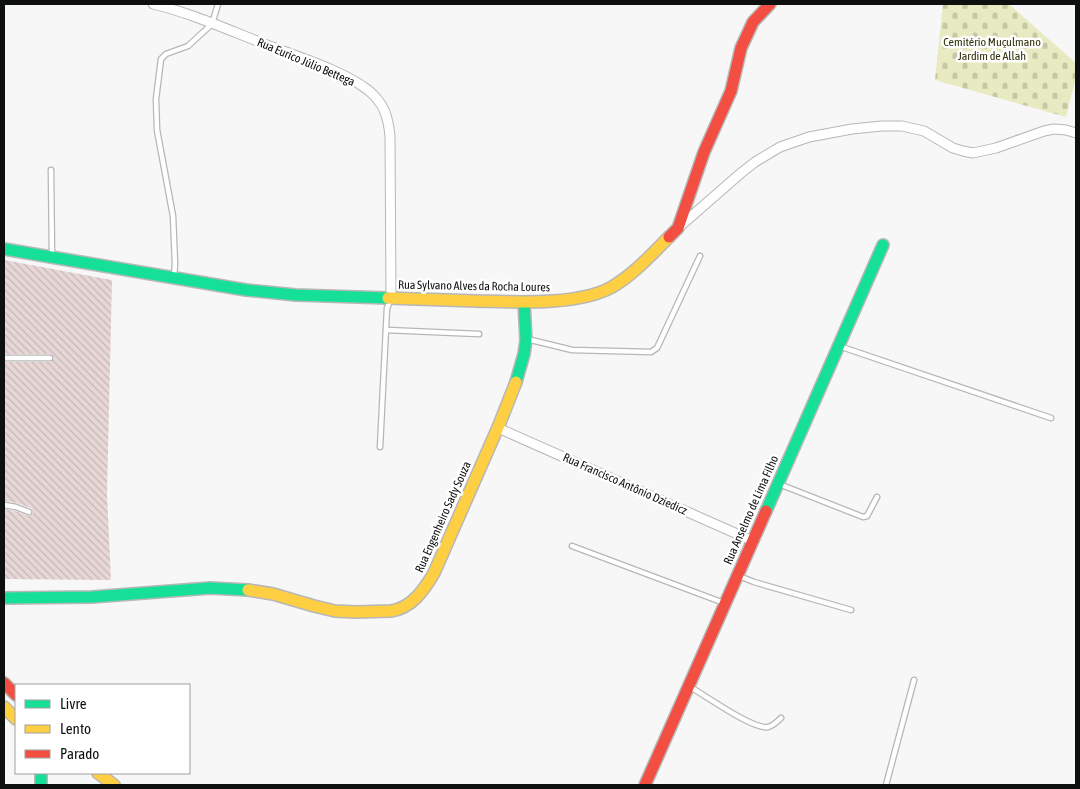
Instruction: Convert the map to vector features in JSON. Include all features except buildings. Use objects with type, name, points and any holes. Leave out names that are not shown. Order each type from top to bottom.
[{"type":"main road","name":"Rua Sylvano Alves da Rocha Loures","points":[[4,249],[174,278],[263,292],[296,295],[524,302],[562,300],[595,294],[611,287],[632,272],[655,253],[678,228],[704,152],[731,91],[741,48],[753,22],[770,4]]},
{"type":"main road","name":"Rua Anselmo de Lima Filho","points":[[645,785],[883,245]]},
{"type":"main road","name":"Rua Engenheiro Sady Souza","points":[[4,598],[82,597],[213,588],[263,592],[332,610],[348,612],[387,612],[398,610],[409,604],[419,596],[431,579],[498,428],[523,358],[526,339],[524,302]]},
{"type":"main road","points":[[4,683],[15,694]]},
{"type":"main road","points":[[4,707],[15,718]]},
{"type":"main road","points":[[99,774],[114,785]]},
{"type":"street","name":"Rua Eurico Júlio Bettega","points":[[153,4],[212,24],[344,76],[369,91],[378,100],[385,110],[390,136],[391,298]]},
{"type":"street","points":[[678,228],[755,162],[780,147],[809,137],[852,129],[902,126],[924,131],[954,148],[973,153],[996,148],[1054,129],[1076,133]]},
{"type":"street","name":"Rua Francisco Antônio Dziedicz","points":[[498,428],[753,540]]},
{"type":"lane","points":[[174,278],[173,216],[157,130],[156,99],[161,59],[166,54],[188,46],[212,24],[218,4]]},
{"type":"lane","points":[[51,170],[52,257]]},
{"type":"lane","points":[[526,339],[572,350],[651,352],[657,348],[700,256]]},
{"type":"lane","points":[[380,447],[386,308],[391,298]]},
{"type":"lane","points":[[386,330],[479,334]]},
{"type":"lane","points":[[839,346],[1051,418]]},
{"type":"lane","points":[[4,358],[50,358]]},
{"type":"lane","points":[[778,484],[863,517],[869,514],[877,497]]},
{"type":"lane","points":[[4,505],[29,512]]},
{"type":"lane","points":[[572,546],[725,604]]},
{"type":"lane","points":[[738,576],[851,610]]},
{"type":"lane","points":[[886,785],[914,680]]},
{"type":"lane","points":[[689,686],[760,727],[769,727],[781,718]]},
{"type":"green space","name":"Cemitério Muçulmano Jardim de Allah","points":[[943,4],[1009,4],[1076,63],[1076,77],[1066,117],[935,80]]},
{"type":"traffic: fast","points":[[766,511],[883,245]]},
{"type":"traffic: fast","points":[[4,249],[246,290],[296,295],[388,298]]},
{"type":"traffic: fast","points":[[516,382],[526,340],[524,302]]},
{"type":"traffic: fast","points":[[4,598],[92,597],[210,588],[248,590]]},
{"type":"traffic: fast","points":[[41,774],[41,785]]},
{"type":"traffic: slow","points":[[388,298],[546,302],[582,297],[598,293],[620,282],[642,264],[669,237]]},
{"type":"traffic: slow","points":[[248,590],[273,594],[335,611],[391,611],[411,602],[422,592],[434,573],[516,382]]},
{"type":"traffic: slow","points":[[4,707],[15,718]]},
{"type":"traffic: slow","points":[[99,774],[114,785]]},
{"type":"traffic: jam","points":[[669,237],[678,228],[704,152],[731,91],[741,48],[753,22],[770,4]]},
{"type":"traffic: jam","points":[[645,785],[766,511]]},
{"type":"traffic: jam","points":[[4,683],[15,694]]}]
